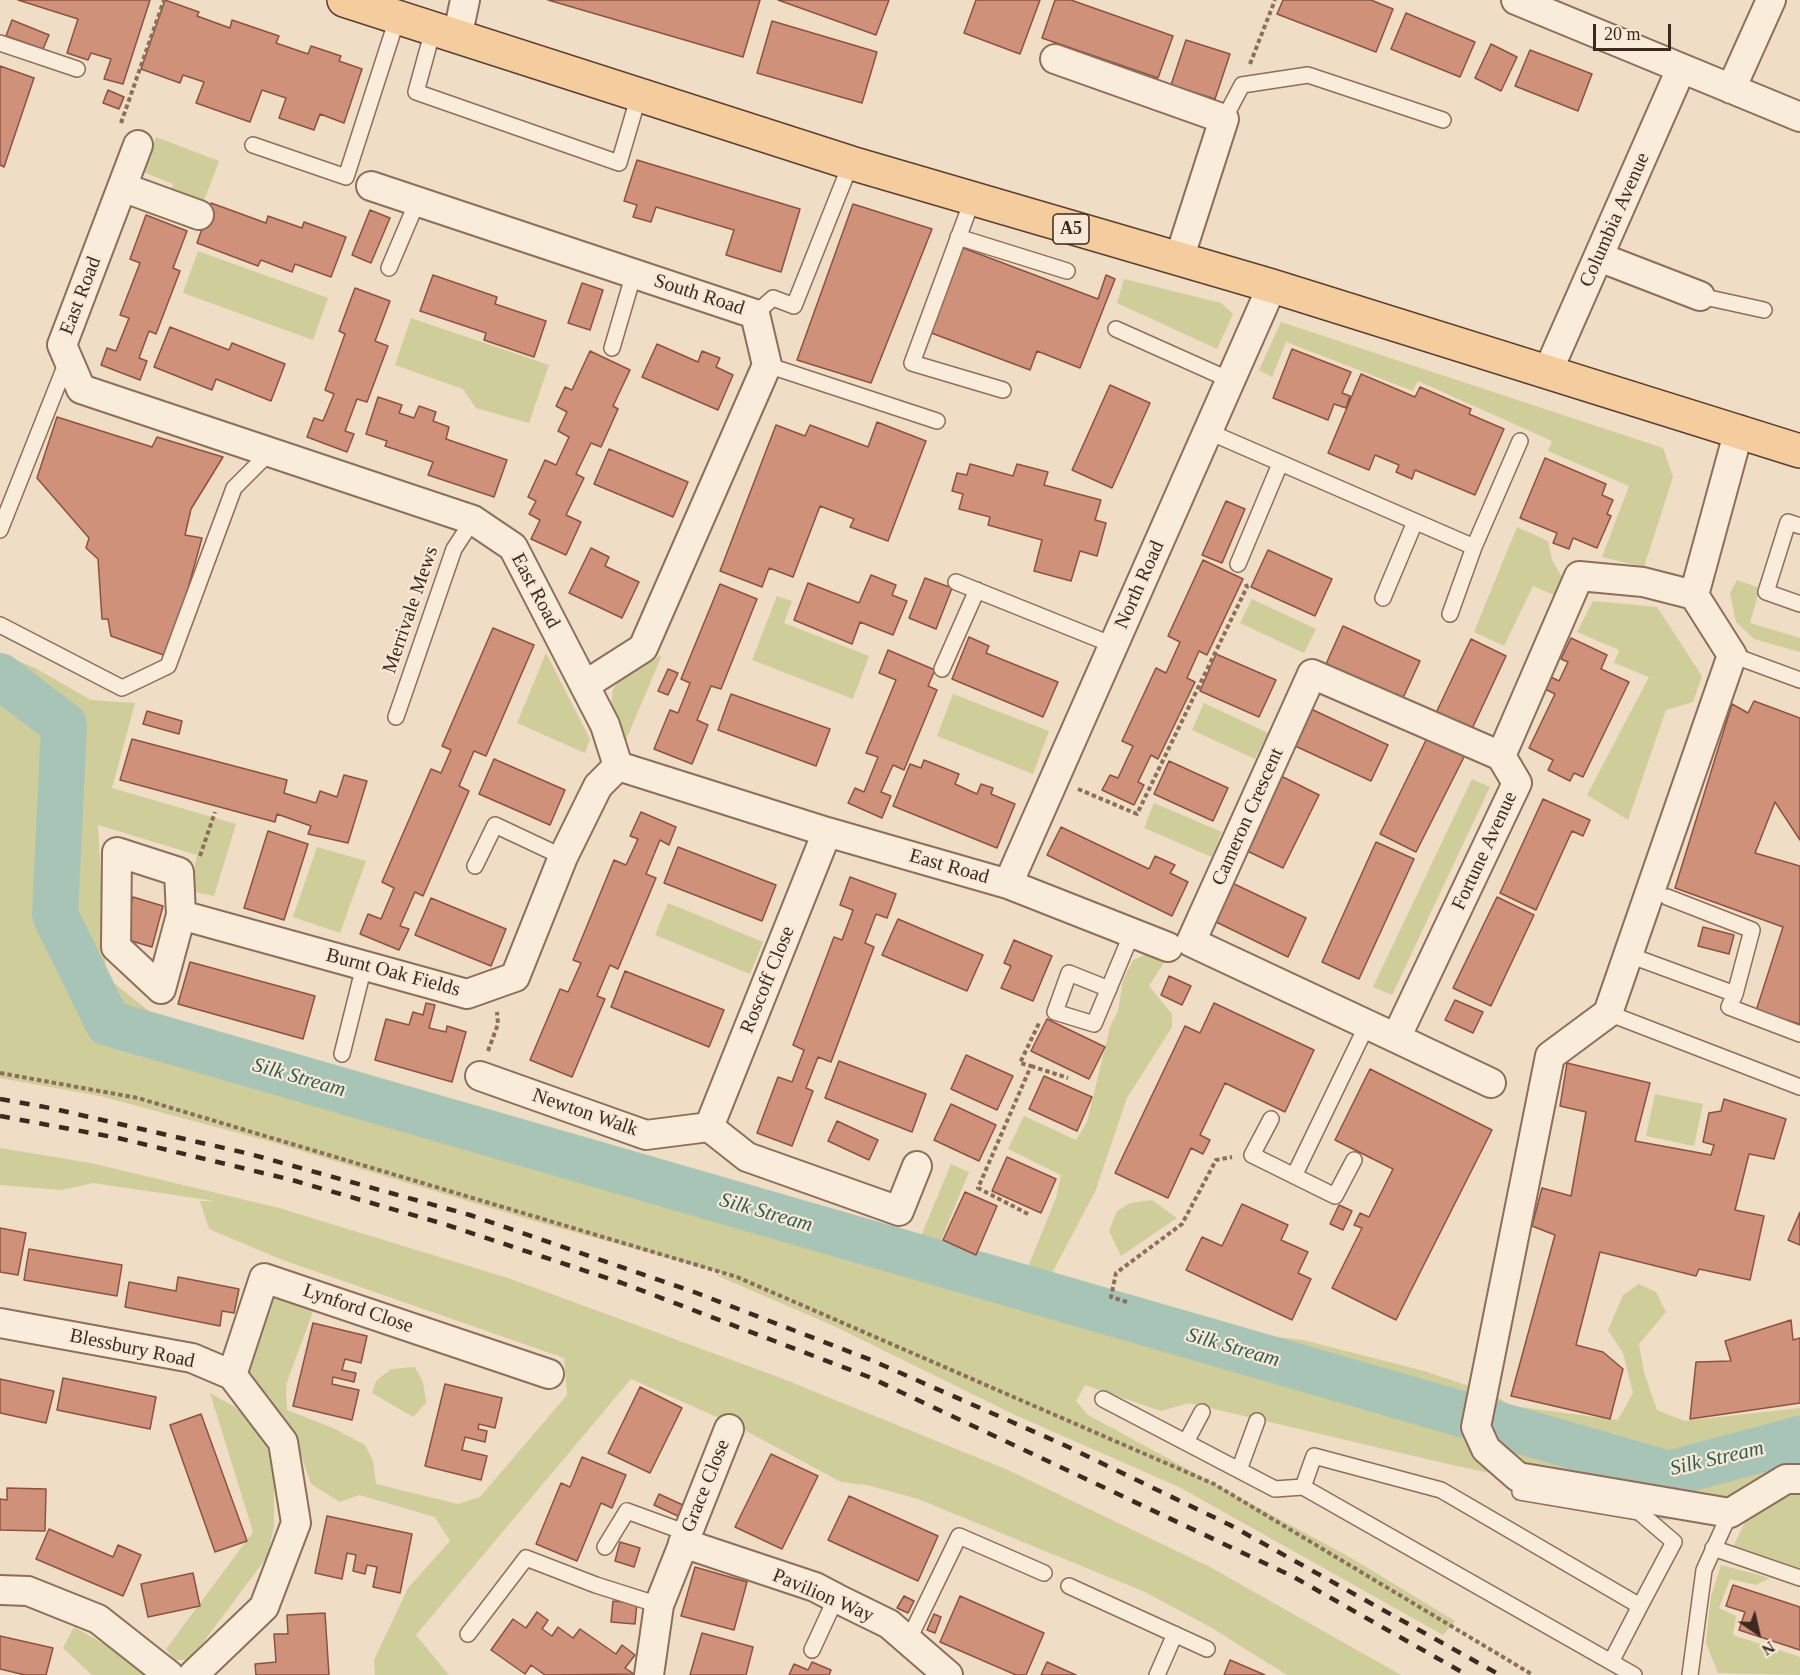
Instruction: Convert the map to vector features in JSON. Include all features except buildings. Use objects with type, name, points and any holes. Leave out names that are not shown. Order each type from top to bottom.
[{"type":"main road","name":"A5","points":[[344,0],[851,163],[1272,286],[1739,430],[1800,451]]},
{"type":"street","points":[[445,34],[465,0]]},
{"type":"street","points":[[1516,0],[1800,117]]},
{"type":"street","points":[[1731,89],[1771,0]]},
{"type":"street","points":[[1055,59],[1224,119],[1179,259]]},
{"type":"street","name":"Columbia Avenue","points":[[1548,371],[1681,69]]},
{"type":"street","name":"East Road","points":[[138,145],[62,345],[81,389],[473,520],[513,547],[605,725],[618,766],[827,832],[1008,884],[1168,947]]},
{"type":"street","name":"South Road","points":[[371,186],[755,314],[767,365]]},
{"type":"street","points":[[122,187],[199,215]]},
{"type":"street","points":[[1599,257],[1700,296]]},
{"type":"street","name":"North Road","points":[[1008,884],[1272,286]]},
{"type":"street","points":[[585,686],[643,648],[767,365]]},
{"type":"street","points":[[1694,595],[1739,430]]},
{"type":"street","points":[[1501,756],[1579,576],[1643,582],[1694,595],[1732,656],[1608,1013],[1550,1056],[1479,1415],[1486,1449],[1518,1477],[1730,1514],[1786,1479],[1800,1479]]},
{"type":"street","name":"Cameron Crescent","points":[[1396,1038],[1191,942],[1312,674],[1501,756]]},
{"type":"street","name":"Fortune Avenue","points":[[1396,1038],[1517,783],[1501,756]]},
{"type":"street","name":"Burnt Oak Fields","points":[[181,915],[467,994],[515,977],[562,857],[598,786],[618,766]]},
{"type":"street","name":"Roscoff Close","points":[[709,1127],[827,832]]},
{"type":"street","points":[[1396,1038],[1491,1083]]},
{"type":"street","name":"Newton Walk","points":[[480,1076],[646,1135],[709,1127]]},
{"type":"street","points":[[709,1127],[747,1157],[899,1211],[917,1166]]},
{"type":"street","name":"Lynford Close","points":[[232,1375],[264,1278],[549,1374]]},
{"type":"street","name":"Blessbury Road","points":[[0,1323],[192,1358],[232,1375],[283,1442],[296,1523],[264,1607],[193,1675]]},
{"type":"street","name":"Grace Close","points":[[649,1675],[659,1605],[729,1429]]},
{"type":"street","name":"Pavilion Way","points":[[685,1538],[814,1587],[889,1624],[948,1675]]},
{"type":"street","points":[[0,1590],[28,1591],[98,1619],[168,1675]]},
{"type":"lane","points":[[253,144],[346,177],[397,18]]},
{"type":"lane","points":[[445,34],[416,92],[619,163],[639,95]]},
{"type":"lane","points":[[0,43],[77,69]]},
{"type":"lane","points":[[1224,119],[1242,85],[1308,75],[1443,120]]},
{"type":"lane","points":[[755,314],[773,298],[794,306],[851,163]]},
{"type":"lane","points":[[973,198],[912,363],[1003,390]]},
{"type":"lane","points":[[389,267],[417,202]]},
{"type":"lane","points":[[958,237],[1067,271]]},
{"type":"lane","points":[[612,348],[634,273]]},
{"type":"lane","points":[[1700,296],[1764,310]]},
{"type":"lane","points":[[1116,329],[1230,380]]},
{"type":"lane","points":[[0,530],[68,359]]},
{"type":"lane","points":[[767,365],[937,421]]},
{"type":"lane","points":[[1208,431],[1474,547]]},
{"type":"lane","points":[[1450,614],[1474,547],[1520,441]]},
{"type":"lane","points":[[0,625],[122,688],[168,666],[234,488],[270,452]]},
{"type":"lane","points":[[1238,564],[1280,464]]},
{"type":"lane","name":"Merrivale Mews","points":[[396,717],[454,549],[473,520]]},
{"type":"lane","points":[[1383,598],[1415,522]]},
{"type":"lane","points":[[1800,526],[1788,522],[1766,592],[1800,604]]},
{"type":"lane","points":[[956,582],[1113,645]]},
{"type":"lane","points":[[942,669],[977,590]]},
{"type":"lane","points":[[1732,656],[1800,680]]},
{"type":"lane","points":[[475,866],[495,825],[562,857]]},
{"type":"lane","points":[[1667,897],[1752,930],[1735,994],[1729,1007],[1800,1034]]},
{"type":"lane","points":[[1108,989],[1069,973],[1055,1012],[1094,1024],[1132,933]]},
{"type":"lane","points":[[1629,955],[1735,994]]},
{"type":"lane","points":[[342,1054],[364,966]]},
{"type":"lane","points":[[1608,1013],[1800,1087]]},
{"type":"lane","points":[[1294,1176],[1367,1024]]},
{"type":"lane","points":[[1271,1119],[1252,1155],[1294,1176],[1335,1196],[1354,1160]]},
{"type":"lane","points":[[1103,1399],[1275,1489],[1304,1487],[1634,1675]]},
{"type":"lane","points":[[1186,1442],[1202,1412]]},
{"type":"lane","points":[[1239,1470],[1257,1421]]},
{"type":"lane","points":[[1304,1487],[1314,1456],[1441,1490],[1640,1606]]},
{"type":"lane","points":[[1520,1492],[1639,1512],[1674,1542],[1611,1662]]},
{"type":"lane","points":[[605,1546],[627,1511],[685,1538]]},
{"type":"lane","points":[[1690,1675],[1704,1570],[1730,1514]]},
{"type":"lane","points":[[908,1641],[959,1536],[1044,1573]]},
{"type":"lane","points":[[1713,1548],[1800,1578]]},
{"type":"lane","points":[[468,1634],[526,1558],[596,1585],[659,1605]]},
{"type":"lane","points":[[1070,1586],[1207,1649]]},
{"type":"lane","points":[[812,1650],[836,1598]]},
{"type":"lane","points":[[1157,1675],[1175,1634]]},
{"type":"path","points":[[138,145],[117,136],[164,0]]},
{"type":"path","points":[[1242,85],[1275,0]]},
{"type":"path","points":[[1054,779],[1137,814],[1247,587],[1238,564]]},
{"type":"path","points":[[480,1076],[498,1024],[493,985]]},
{"type":"path","points":[[1055,1012],[1043,1015],[1020,1063],[1068,1078]]},
{"type":"path","points":[[1028,1214],[978,1188],[1031,1066]]},
{"type":"path","points":[[0,1073],[138,1098],[737,1277],[1214,1484],[1533,1675]]},
{"type":"path","points":[[1127,1302],[1111,1297],[1116,1273],[1182,1224],[1216,1160],[1252,1155]]},
{"type":"shaded area","points":[[156,137],[219,161],[202,206],[169,194],[173,184],[143,172]]},
{"type":"shaded area","points":[[198,251],[328,298],[313,340],[183,293]]},
{"type":"shaded area","points":[[1124,279],[1221,303],[1233,314],[1217,349],[1117,303]]},
{"type":"shaded area","points":[[411,318],[549,365],[529,423],[476,408],[463,389],[395,365]]},
{"type":"shaded area","points":[[1281,322],[1663,448],[1673,477],[1644,567],[1602,557],[1629,486],[1548,451],[1552,441],[1418,381],[1413,391],[1286,342],[1272,377],[1259,370]]},
{"type":"shaded area","points":[[1517,527],[1548,541],[1552,560],[1565,582],[1558,597],[1533,586],[1504,646],[1474,632]]},
{"type":"shaded area","points":[[1737,580],[1760,588],[1750,623],[1800,638],[1800,652],[1754,639],[1736,622],[1730,593]]},
{"type":"shaded area","points":[[777,596],[792,601],[784,623],[869,656],[853,699],[752,660]]},
{"type":"shaded area","points":[[1252,599],[1316,629],[1304,653],[1240,623]]},
{"type":"shaded area","points":[[1593,601],[1657,607],[1702,676],[1693,702],[1666,710],[1628,820],[1587,795],[1649,677],[1614,663],[1619,650],[1577,632]]},
{"type":"shaded area","points":[[0,653],[35,668],[91,700],[135,703],[112,788],[236,824],[214,896],[190,891],[197,855],[98,825],[106,977],[154,1015],[1023,1279],[1056,1198],[1061,1175],[1008,1149],[1024,1116],[1076,1140],[1087,1122],[1110,1027],[1118,1011],[1123,980],[1133,960],[1149,953],[1165,961],[1149,986],[1172,1014],[1172,1027],[1127,1098],[1095,1192],[1045,1286],[1092,1300],[1133,1305],[1258,1335],[1303,1340],[1424,1371],[1490,1393],[1512,1406],[1618,1420],[1633,1393],[1623,1353],[1608,1330],[1623,1295],[1639,1284],[1656,1292],[1666,1312],[1639,1344],[1644,1372],[1657,1410],[1684,1421],[1800,1408],[1800,1477],[1673,1519],[1635,1522],[1622,1501],[1452,1465],[1189,1403],[1161,1411],[1085,1385],[1076,1401],[1088,1415],[1353,1559],[1455,1621],[1443,1635],[1179,1487],[1015,1415],[834,1326],[716,1275],[733,1276],[534,1221],[268,1141],[100,1096],[0,1078]]},
{"type":"shaded area","points":[[546,653],[590,739],[585,753],[517,723]]},
{"type":"shaded area","points":[[662,655],[626,740],[610,714],[613,689],[625,673]]},
{"type":"shaded area","points":[[953,694],[1049,731],[1033,774],[937,736]]},
{"type":"shaded area","points":[[1204,703],[1268,733],[1255,759],[1192,730]]},
{"type":"shaded area","points":[[1472,779],[1490,787],[1392,995],[1373,987]]},
{"type":"shaded area","points":[[1154,803],[1222,832],[1212,857],[1144,828]]},
{"type":"shaded area","points":[[317,847],[366,861],[340,933],[293,917]]},
{"type":"shaded area","points":[[668,903],[763,942],[750,974],[655,935]]},
{"type":"shaded area","points":[[1655,1094],[1703,1104],[1694,1146],[1646,1136]]},
{"type":"shaded area","points":[[0,1148],[91,1163],[279,1208],[508,1278],[781,1378],[1008,1470],[1210,1567],[1401,1675],[1287,1675],[1212,1628],[1145,1592],[918,1499],[867,1485],[841,1482],[735,1425],[631,1379],[416,1635],[449,1675],[375,1675],[374,1660],[408,1588],[450,1541],[435,1517],[359,1495],[340,1502],[311,1484],[294,1434],[244,1376],[272,1290],[315,1306],[286,1385],[287,1410],[333,1428],[365,1445],[373,1461],[376,1484],[458,1504],[480,1497],[567,1395],[564,1358],[280,1259],[209,1229],[200,1201],[215,1201],[93,1183],[62,1190],[0,1185]]},
{"type":"shaded area","points":[[951,1164],[969,1172],[937,1250],[918,1243]]},
{"type":"shaded area","points":[[1152,1200],[1177,1218],[1121,1256],[1109,1231],[1117,1211],[1130,1203]]},
{"type":"shaded area","points":[[415,1367],[423,1382],[426,1403],[413,1417],[372,1393],[376,1381],[391,1369]]},
{"type":"shaded area","points":[[210,1393],[235,1407],[258,1430],[274,1461],[274,1527],[267,1557],[190,1660],[175,1660],[166,1649],[253,1532]]},
{"type":"shaded area","points":[[1800,1490],[1800,1569],[1733,1547],[1746,1520],[1775,1500]]},
{"type":"shaded area","points":[[1721,1565],[1770,1578],[1756,1585],[1730,1579],[1719,1608],[1736,1616],[1733,1635],[1800,1657],[1800,1675],[1718,1673],[1706,1643],[1711,1596]]},
{"type":"shaded area","points":[[74,1627],[120,1653],[146,1675],[92,1675],[63,1648]]},
{"type":"waterway","name":"Silk Stream","points":[[0,676],[64,725],[55,915],[108,1023],[1669,1474],[1800,1439]]},
{"type":"railway","points":[[0,1099],[50,1108],[250,1154],[470,1215],[694,1292],[871,1360],[1062,1444],[1230,1525],[1500,1675]]},
{"type":"railway","points":[[0,1116],[118,1138],[292,1180],[444,1224],[622,1283],[869,1377],[1292,1576],[1467,1675]]}]
